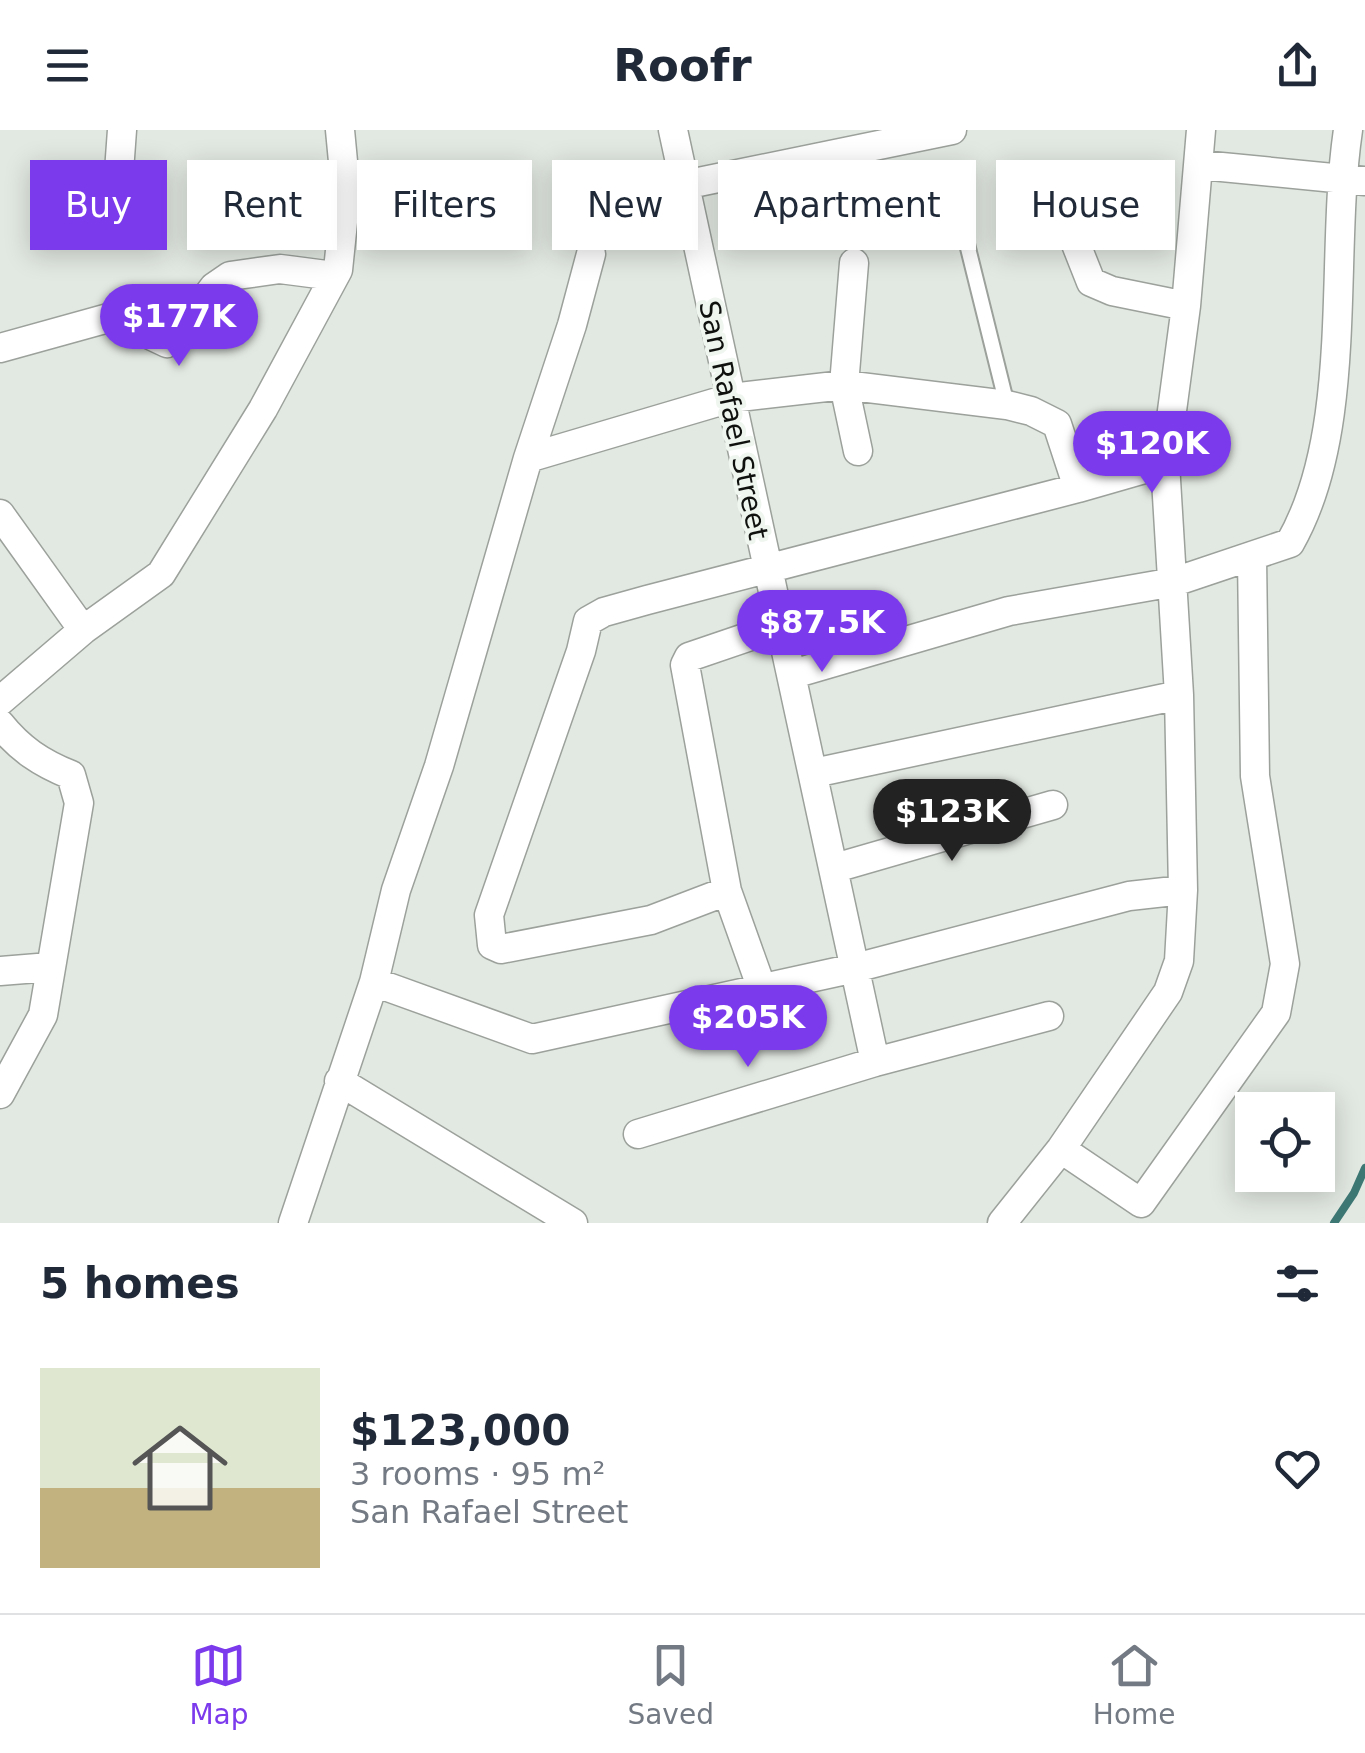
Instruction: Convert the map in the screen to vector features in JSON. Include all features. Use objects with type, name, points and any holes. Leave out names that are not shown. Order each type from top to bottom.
[{"type":"street","points":[[120,160],[122,130]]},
{"type":"street","points":[[0,701],[82,630],[161,574],[263,409],[334,276],[346,193],[340,130]]},
{"type":"street","name":"San Rafael Street","points":[[673,130],[679,160]]},
{"type":"street","points":[[698,182],[952,130]]},
{"type":"street","points":[[1002,1223],[1061,1148],[1168,992],[1179,960],[1183,890],[1179,695],[1165,463],[1186,306],[1201,130]]},
{"type":"street","points":[[793,674],[1008,611],[1174,582],[1290,543],[1310,503],[1333,395],[1353,180],[1348,130]]},
{"type":"street","points":[[1200,164],[1353,180]]},
{"type":"street","name":"San Rafael Street","points":[[698,248],[875,1062]]},
{"type":"street","points":[[1078,250],[1091,282],[1186,306]]},
{"type":"street","points":[[293,1223],[374,982],[396,890],[439,766],[591,254]]},
{"type":"street","points":[[854,263],[844,385],[858,451]]},
{"type":"street","points":[[0,348],[112,316],[166,343],[177,336],[224,278],[280,269],[334,276]]},
{"type":"street","points":[[528,458],[731,398],[844,385],[1031,410],[1056,424],[1078,488]]},
{"type":"street","points":[[728,891],[651,920],[501,949],[492,945],[489,915],[588,622],[604,612],[1165,463]]},
{"type":"street","points":[[0,514],[82,630]]},
{"type":"street","points":[[1061,1148],[1134,1213],[1276,1013],[1282,996],[1285,964],[1255,776],[1252,558]]},
{"type":"street","points":[[762,989],[728,891],[685,665],[689,657],[780,626]]},
{"type":"street","points":[[814,773],[1179,695]]},
{"type":"street","points":[[0,724],[14,742],[42,763],[71,775],[79,803],[42,1015],[0,1094]]},
{"type":"street","points":[[835,868],[1053,806]]},
{"type":"street","points":[[374,982],[532,1039],[854,968],[1129,896],[1183,890]]},
{"type":"street","points":[[0,971],[50,966]]},
{"type":"street","points":[[638,1134],[875,1062],[1049,1016]]},
{"type":"street","points":[[339,1082],[572,1223]]},
{"type":"lane","points":[[969,250],[1006,405]]},
{"type":"waterway","points":[[1334,1223],[1365,1168]]}]
